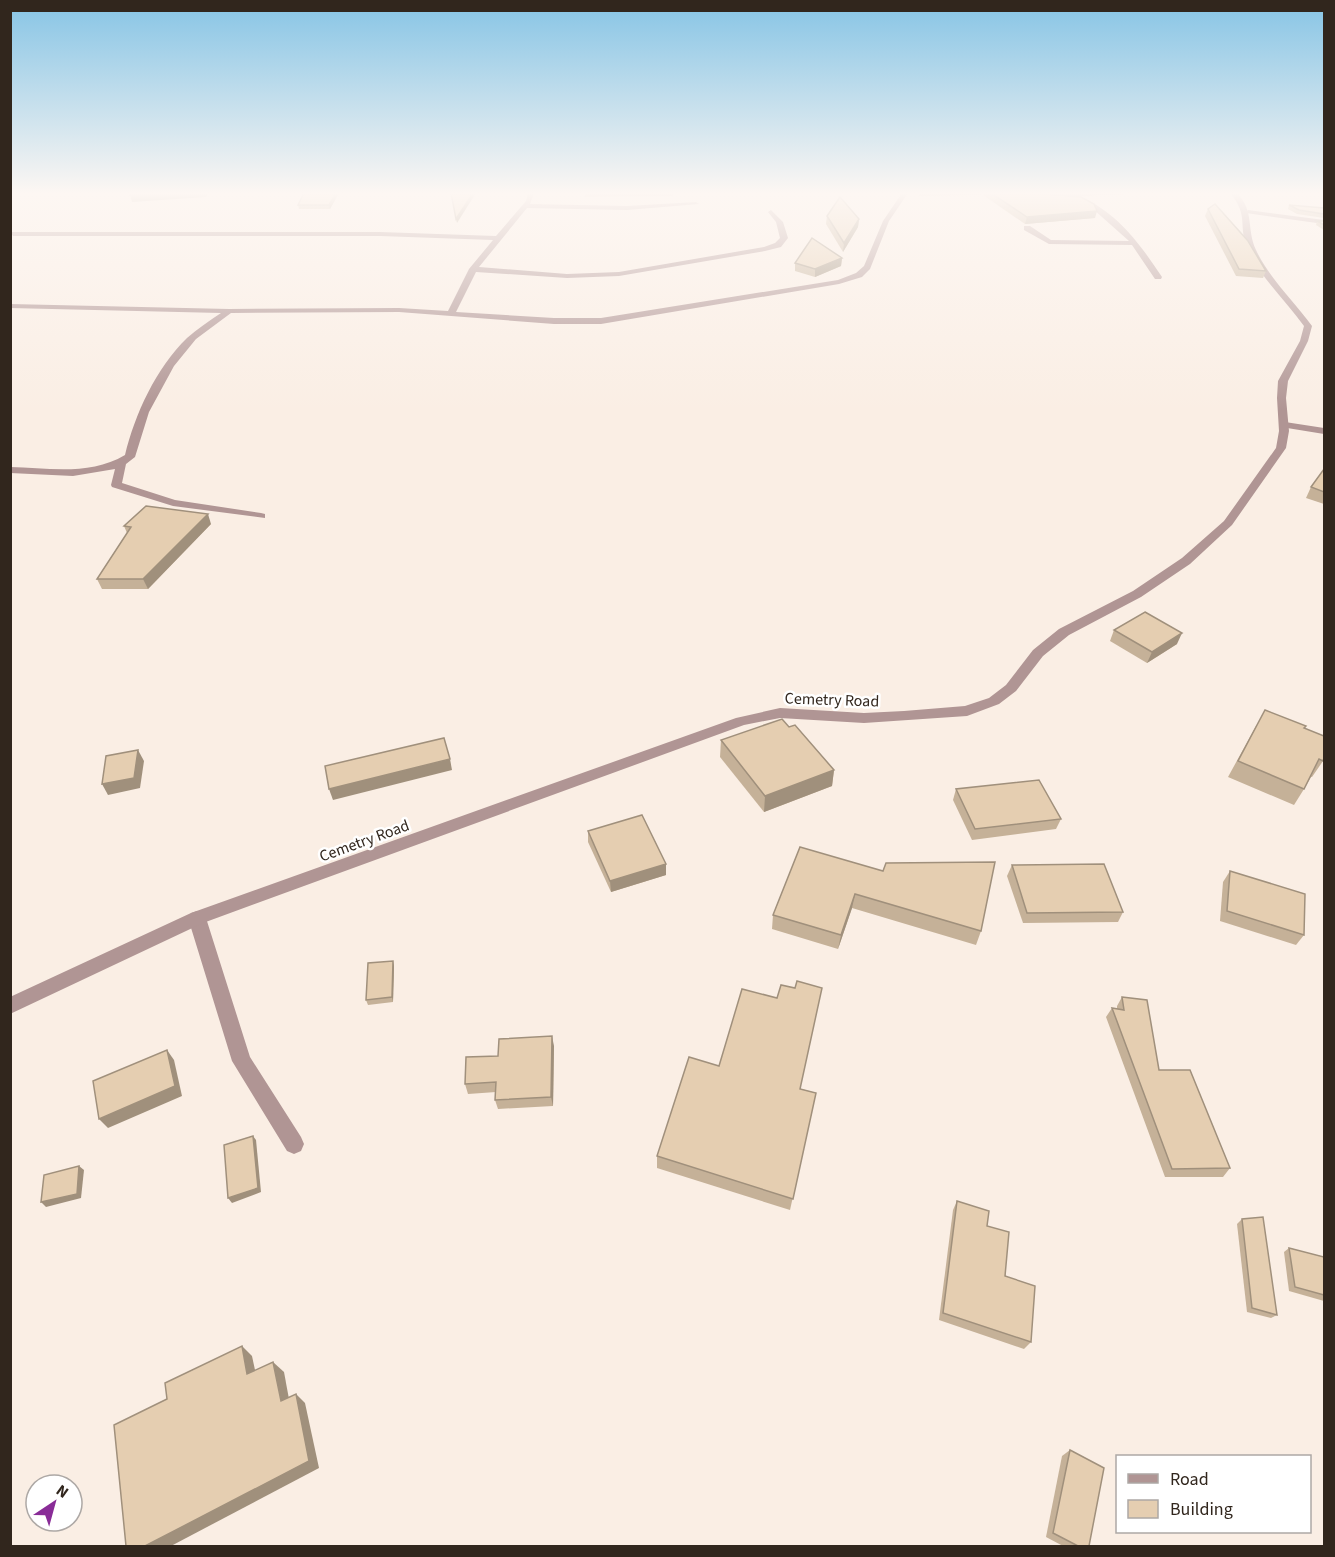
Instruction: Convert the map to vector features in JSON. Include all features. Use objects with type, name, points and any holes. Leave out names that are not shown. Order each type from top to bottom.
[{"type":"street","points":[[451,313],[475,266]]},
{"type":"street","points":[[473,269],[528,274],[595,276],[672,266]]},
{"type":"street","points":[[10,306],[229,311],[351,310],[451,313],[514,319],[601,321],[839,282],[859,275],[868,266]]},
{"type":"street","points":[[1151,266],[1158,277]]},
{"type":"street","name":"Cemetry Road","points":[[10,1006],[197,918],[741,721],[780,713],[864,718],[904,716],[967,711],[994,701],[1011,687],[1038,653],[1064,632],[1137,594],[1186,561],[1228,523],[1281,448],[1286,436],[1282,384],[1288,366],[1307,339],[1308,326],[1264,266]]},
{"type":"street","points":[[10,470],[104,470],[121,465],[130,457],[132,444],[145,407],[176,356],[188,342],[229,311]]},
{"type":"street","points":[[1285,425],[1324,432]]},
{"type":"street","points":[[121,465],[116,485],[174,503],[261,516]]},
{"type":"street","points":[[197,918],[242,1061],[294,1144]]},
{"type":"building","points":[[804,266],[823,266],[815,269]]},
{"type":"building","points":[[1237,266],[1263,266],[1266,271],[1239,269]]},
{"type":"building","points":[[1324,469],[1324,492],[1311,487]]},
{"type":"building","points":[[146,506],[208,514],[143,579],[97,579],[131,527],[124,526]]},
{"type":"building","points":[[1145,612],[1182,633],[1152,652],[1114,630]]},
{"type":"building","points":[[1265,710],[1306,726],[1304,728],[1324,736],[1323,761],[1319,759],[1304,789],[1238,761]]},
{"type":"building","points":[[782,719],[789,727],[795,725],[834,770],[765,796],[721,740]]},
{"type":"building","points":[[444,738],[450,759],[329,789],[325,766]]},
{"type":"building","points":[[138,750],[134,778],[102,784],[106,756]]},
{"type":"building","points":[[1039,780],[1061,819],[975,829],[956,789]]},
{"type":"building","points":[[642,815],[666,864],[610,881],[588,831]]},
{"type":"building","points":[[800,847],[883,871],[886,863],[995,862],[981,931],[855,894],[841,935],[773,915]]},
{"type":"building","points":[[1104,864],[1123,912],[1027,913],[1012,865]]},
{"type":"building","points":[[1230,871],[1305,894],[1304,935],[1227,911]]},
{"type":"building","points":[[393,961],[392,997],[366,1000],[368,963]]},
{"type":"building","points":[[797,981],[822,988],[800,1089],[816,1093],[793,1199],[657,1156],[689,1057],[719,1066],[742,989],[777,998],[781,985],[795,988]]},
{"type":"building","points":[[1122,997],[1147,1000],[1159,1070],[1190,1070],[1230,1168],[1172,1169],[1112,1008],[1124,1010]]},
{"type":"building","points":[[552,1036],[551,1097],[495,1100],[496,1082],[465,1084],[466,1057],[498,1056],[499,1039]]},
{"type":"building","points":[[167,1050],[175,1086],[99,1119],[93,1081]]},
{"type":"building","points":[[253,1136],[258,1188],[228,1198],[224,1145]]},
{"type":"building","points":[[79,1166],[77,1194],[41,1202],[44,1175]]},
{"type":"building","points":[[957,1201],[989,1211],[987,1226],[1009,1232],[1005,1276],[1035,1286],[1031,1342],[943,1313]]},
{"type":"building","points":[[1263,1217],[1277,1315],[1252,1308],[1242,1219]]},
{"type":"building","points":[[1289,1248],[1324,1257],[1324,1295],[1295,1287]]},
{"type":"building","points":[[242,1346],[247,1374],[273,1362],[281,1401],[296,1394],[309,1461],[145,1546],[126,1546],[114,1425],[167,1399],[165,1383]]},
{"type":"building","points":[[1070,1450],[1104,1468],[1089,1546],[1078,1546],[1053,1533]]}]
